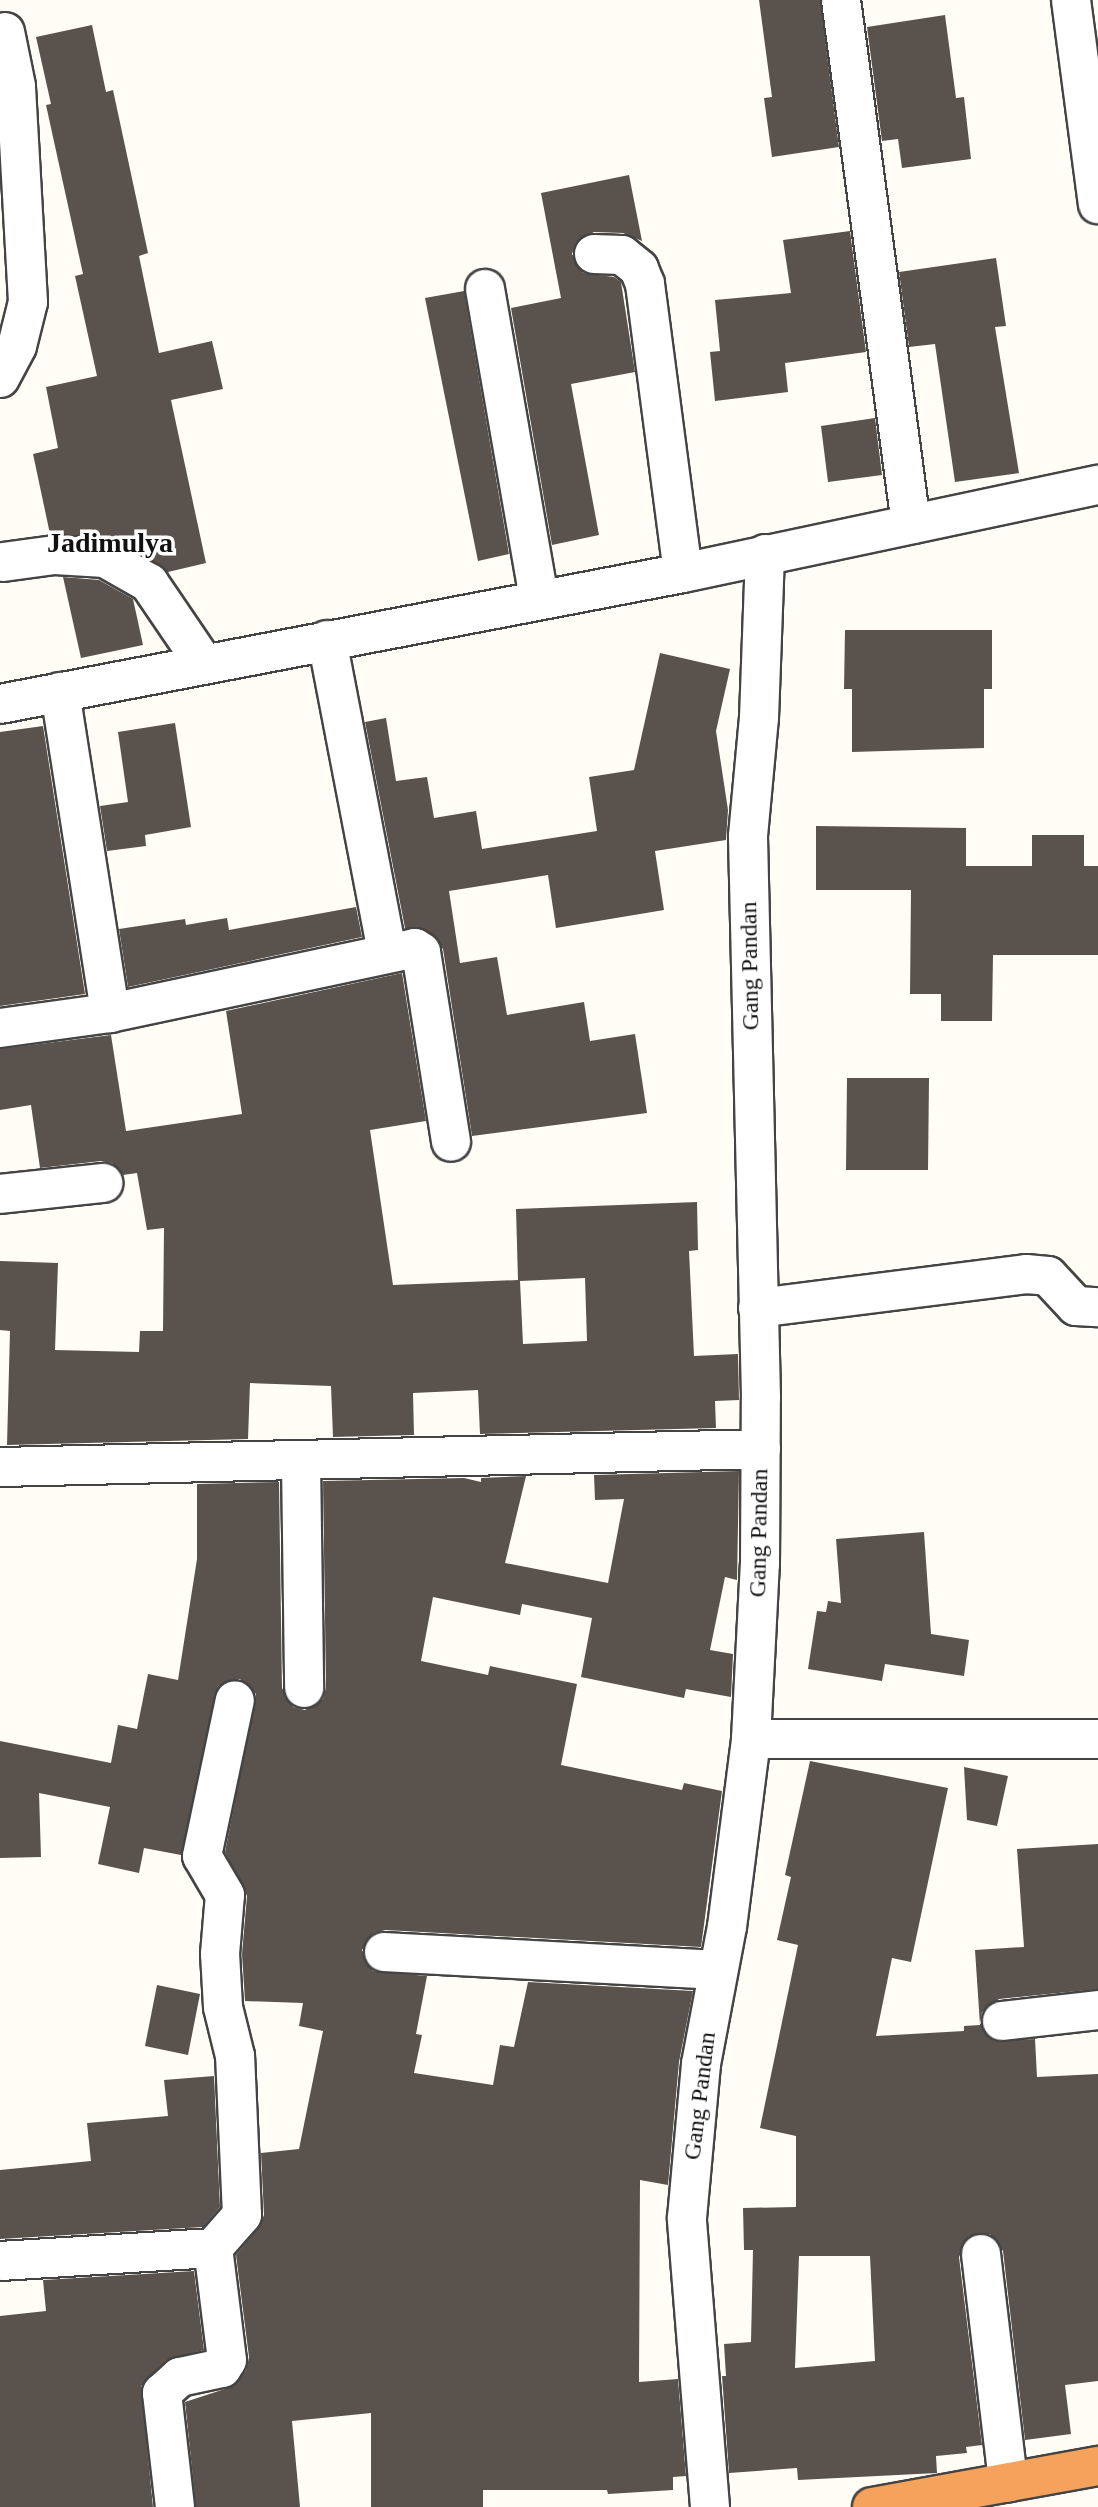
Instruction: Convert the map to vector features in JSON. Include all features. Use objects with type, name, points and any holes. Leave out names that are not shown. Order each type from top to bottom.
[{"type":"highway","points":[[872,2507],[1098,2466]]},
{"type":"street","points":[[841,0],[911,524]]},
{"type":"street","points":[[1071,0],[1098,204]]},
{"type":"street","points":[[0,378],[17,346],[28,302],[16,86],[5,32]]},
{"type":"street","points":[[594,254],[622,255],[639,269],[645,284],[683,573]]},
{"type":"street","points":[[485,289],[539,599]]},
{"type":"street","points":[[0,704],[683,573],[1098,485]]},
{"type":"street","points":[[1,557],[55,555],[106,558],[149,583],[204,664]]},
{"type":"street","name":"Gang Pandan","points":[[710,2507],[687,2218],[701,2064],[718,1970],[751,1739],[761,1449],[748,836],[760,718],[765,555]]},
{"type":"street","points":[[327,640],[387,952]]},
{"type":"street","points":[[60,692],[110,1013]]},
{"type":"street","points":[[0,1028],[110,1013],[412,947],[420,950],[451,1142]]},
{"type":"street","points":[[0,1194],[103,1183]]},
{"type":"street","points":[[758,1308],[1026,1274],[1048,1276],[1076,1306],[1098,1307]]},
{"type":"street","points":[[0,1467],[761,1449]]},
{"type":"street","points":[[301,1461],[304,1688]]},
{"type":"street","points":[[0,2261],[213,2249],[242,2215],[234,2056],[223,2007],[220,1954],[225,1895],[202,1856],[234,1700]]},
{"type":"street","points":[[751,1739],[1098,1739]]},
{"type":"street","points":[[384,1952],[718,1970]]},
{"type":"street","points":[[1002,2021],[1098,2010]]},
{"type":"street","points":[[175,2507],[162,2393],[180,2377],[222,2368],[227,2360],[213,2249]]},
{"type":"street","points":[[981,2254],[1008,2482]]},
{"type":"building","points":[[759,0],[820,0],[839,147],[772,157],[764,98],[772,97]]},
{"type":"building","points":[[945,15],[956,98],[964,97],[971,159],[902,168],[898,139],[882,141],[867,27]]},
{"type":"building","points":[[92,25],[106,92],[113,90],[148,253],[139,256],[159,353],[212,341],[223,389],[171,400],[206,563],[168,572],[115,539],[50,534],[33,454],[58,448],[46,387],[97,376],[75,276],[83,274],[46,105],[51,104],[36,37]]},
{"type":"building","points":[[629,175],[642,241],[623,233],[594,232],[576,242],[572,254],[583,273],[614,277],[621,282],[635,372],[571,384],[599,535],[552,545],[511,308],[561,298],[541,193]]},
{"type":"building","points":[[850,231],[866,352],[785,363],[788,392],[715,401],[710,352],[720,351],[715,300],[791,293],[783,240]]},
{"type":"building","points":[[996,258],[1006,326],[995,327],[1019,473],[955,482],[935,344],[909,347],[899,272]]},
{"type":"building","points":[[464,291],[509,554],[478,561],[425,298]]},
{"type":"building","points":[[875,418],[882,475],[828,482],[821,426]]},
{"type":"building","points":[[63,577],[99,580],[133,599],[143,645],[81,658]]},
{"type":"building","points":[[845,630],[992,630],[992,689],[984,689],[984,748],[852,752],[852,689],[844,689]]},
{"type":"building","points":[[660,653],[730,669],[716,731],[728,810],[726,840],[655,851],[664,910],[556,928],[548,875],[449,891],[460,963],[497,957],[507,1015],[584,1002],[590,1041],[635,1034],[647,1113],[472,1136],[443,949],[427,930],[405,928],[365,722],[386,718],[396,781],[427,777],[434,818],[476,811],[482,849],[597,831],[589,777],[634,770]]},
{"type":"building","points":[[175,723],[191,827],[145,835],[146,846],[107,851],[100,806],[128,802],[118,732]]},
{"type":"building","points":[[43,726],[85,994],[0,1006],[0,732]]},
{"type":"building","points":[[816,826],[966,828],[966,866],[1032,866],[1032,835],[1084,835],[1084,866],[1098,866],[1098,955],[993,955],[992,1021],[941,1021],[941,994],[910,994],[911,890],[816,890]]},
{"type":"building","points":[[356,907],[362,937],[128,987],[119,929],[185,919],[186,925],[227,918],[229,930]]},
{"type":"building","points":[[402,973],[426,1121],[370,1130],[393,1285],[518,1280],[516,1209],[697,1202],[698,1250],[689,1251],[694,1356],[738,1354],[739,1400],[715,1401],[716,1428],[480,1434],[478,1390],[413,1393],[414,1435],[333,1437],[331,1386],[250,1383],[248,1439],[7,1445],[10,1331],[0,1330],[0,1261],[58,1263],[55,1350],[139,1352],[140,1331],[163,1331],[164,1228],[147,1230],[137,1173],[123,1175],[112,1163],[101,1161],[40,1168],[31,1105],[0,1110],[0,1049],[111,1035],[126,1131],[242,1114],[226,1011]],"holes":[[[585,1278],[587,1341],[523,1344],[520,1281]]]},
{"type":"building","points":[[847,1078],[929,1078],[928,1170],[846,1170]]},
{"type":"building","points":[[739,1471],[737,1580],[725,1577],[710,1650],[733,1654],[731,1697],[686,1689],[684,1698],[581,1677],[592,1618],[522,1604],[520,1615],[433,1597],[421,1661],[488,1675],[490,1666],[577,1684],[561,1765],[682,1790],[684,1783],[722,1791],[701,1947],[385,1930],[374,1933],[362,1950],[373,1971],[427,1976],[416,2034],[422,2035],[414,2073],[493,2085],[500,2045],[514,2047],[528,1982],[693,1991],[679,2062],[668,2185],[640,2180],[639,2382],[678,2379],[686,2476],[673,2477],[673,2490],[608,2494],[607,2490],[483,2490],[483,2507],[371,2507],[371,2413],[292,2421],[300,2507],[196,2507],[185,2402],[234,2386],[246,2371],[249,2357],[236,2255],[258,2229],[264,2215],[261,2153],[299,2149],[323,2031],[299,2026],[303,2003],[245,2001],[242,1954],[247,1896],[225,1852],[256,1694],[240,1679],[218,1686],[181,1855],[144,1848],[139,1873],[98,1864],[110,1807],[39,1793],[41,1857],[0,1858],[0,1741],[111,1763],[118,1725],[137,1729],[148,1674],[178,1680],[197,1559],[197,1484],[279,1482],[282,1688],[293,1707],[305,1710],[323,1699],[326,1688],[323,1481],[464,1478],[481,1482],[481,1478],[526,1476],[505,1563],[608,1583],[624,1499],[595,1500],[594,1475]]},
{"type":"building","points":[[924,1532],[931,1634],[969,1640],[964,1676],[885,1664],[882,1681],[808,1669],[817,1611],[826,1612],[828,1601],[841,1603],[836,1539]]},
{"type":"building","points":[[810,1761],[948,1788],[911,1962],[892,1958],[876,2036],[964,2031],[964,2026],[980,2025],[975,1950],[1024,1947],[1017,1849],[1098,1844],[1098,1989],[999,1999],[982,2012],[980,2023],[994,2041],[1035,2039],[1037,2077],[1098,2074],[1098,2381],[1065,2385],[1071,2434],[1025,2440],[1003,2251],[990,2234],[969,2236],[959,2257],[982,2445],[966,2447],[967,2453],[936,2456],[937,2473],[798,2480],[797,2468],[729,2473],[722,2376],[726,2376],[724,2344],[751,2342],[753,2250],[744,2250],[743,2208],[796,2207],[796,2136],[760,2128],[798,1945],[777,1940],[791,1877],[785,1875]],"holes":[[[799,2256],[870,2256],[875,2361],[795,2368]]]},
{"type":"building","points":[[964,1767],[1008,1776],[997,1826],[967,1820]]},
{"type":"building","points":[[157,1985],[200,1994],[188,2055],[145,2046]]},
{"type":"building","points":[[214,2076],[220,2207],[203,2227],[0,2239],[0,2170],[91,2161],[87,2123],[168,2116],[164,2080]]},
{"type":"building","points":[[194,2271],[204,2350],[166,2360],[141,2386],[153,2507],[0,2507],[0,2316],[46,2311],[43,2280]]},
{"type":"district","name":"Jadimulya","points":[[110,543]]}]
